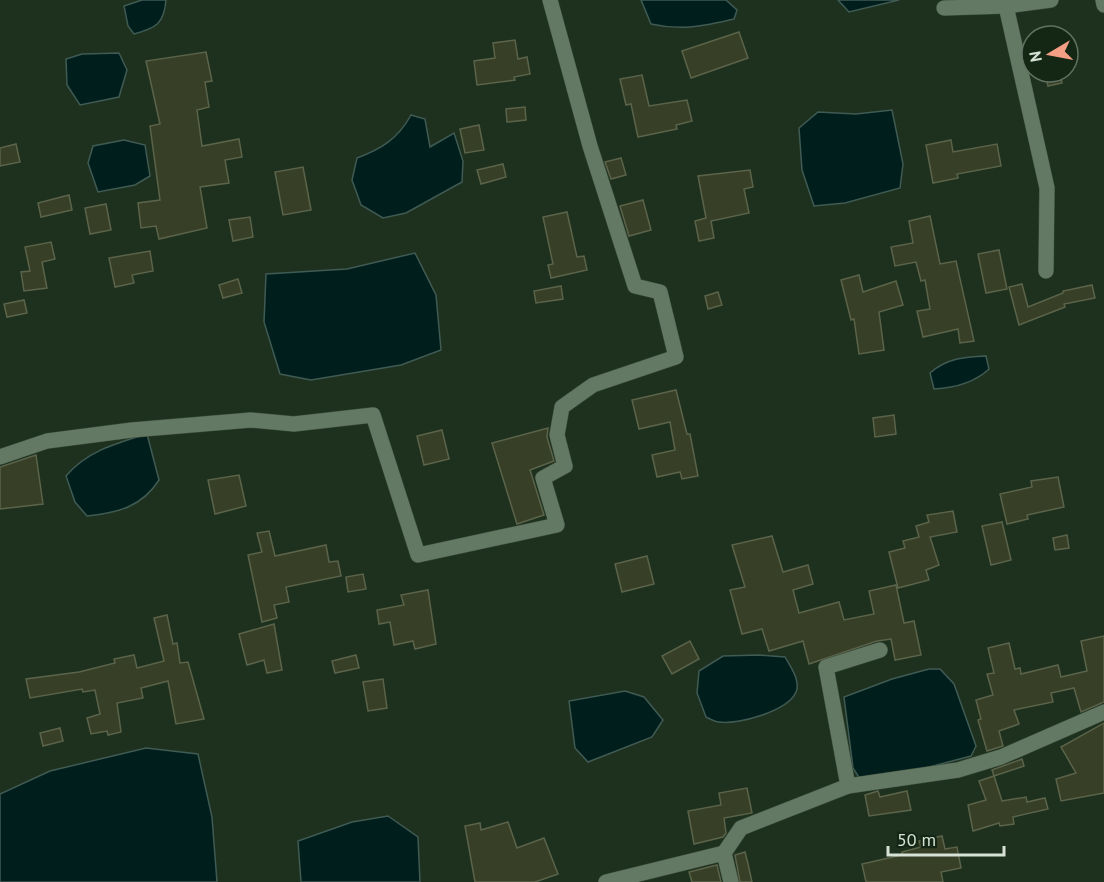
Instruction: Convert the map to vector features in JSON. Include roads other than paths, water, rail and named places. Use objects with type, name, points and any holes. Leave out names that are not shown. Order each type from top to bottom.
[{"type":"street","points":[[0,457],[47,441],[132,430],[251,420],[294,424],[373,415],[418,555],[557,525],[543,478],[565,466],[557,435],[562,407],[593,385],[676,357],[660,292],[635,286],[590,146],[550,0]]},
{"type":"street","points":[[944,8],[1005,6],[1051,0]]},
{"type":"street","points":[[1103,0],[1104,5]]},
{"type":"street","points":[[1005,6],[1047,188],[1046,271]]},
{"type":"street","points":[[848,786],[826,667],[880,650]]},
{"type":"street","points":[[606,882],[724,853],[741,828],[848,786],[958,770],[1001,757],[1104,712]]},
{"type":"street","points":[[724,853],[730,882]]},
{"type":"water","points":[[142,0],[166,0],[165,8],[158,24],[134,34],[128,26],[124,6]]},
{"type":"water","points":[[641,0],[726,0],[737,10],[734,19],[723,22],[692,27],[662,26],[651,24]]},
{"type":"water","points":[[838,0],[899,0],[849,12]]},
{"type":"water","points":[[119,53],[127,70],[119,97],[80,105],[67,85],[66,59],[82,54]]},
{"type":"water","points":[[892,110],[903,164],[900,188],[845,203],[814,206],[802,170],[799,128],[818,112],[856,114]]},
{"type":"water","points":[[411,115],[425,119],[430,147],[454,133],[463,161],[462,182],[406,213],[383,218],[361,205],[352,180],[357,158],[374,151],[395,137]]},
{"type":"water","points":[[124,140],[145,145],[150,176],[135,185],[98,192],[88,163],[93,146]]},
{"type":"water","points":[[415,253],[436,295],[441,350],[401,365],[311,380],[280,374],[264,322],[266,274],[347,269]]},
{"type":"water","points":[[986,356],[989,369],[977,378],[956,386],[934,389],[930,373],[936,368],[956,359]]},
{"type":"water","points":[[147,434],[159,480],[145,497],[128,507],[87,516],[75,502],[66,476],[74,467],[93,454]]},
{"type":"water","points":[[723,656],[785,657],[797,683],[796,692],[791,699],[773,711],[750,719],[719,722],[706,717],[697,693],[699,671]]},
{"type":"water","points":[[929,669],[940,669],[954,684],[976,746],[971,756],[876,781],[860,779],[853,768],[844,697],[892,679]]},
{"type":"water","points":[[625,691],[644,697],[663,720],[652,737],[588,762],[575,748],[569,701]]},
{"type":"water","points":[[146,748],[198,754],[212,817],[217,882],[0,882],[0,794],[50,771]]},
{"type":"water","points":[[388,816],[418,837],[420,882],[301,882],[298,841],[352,822]]}]
